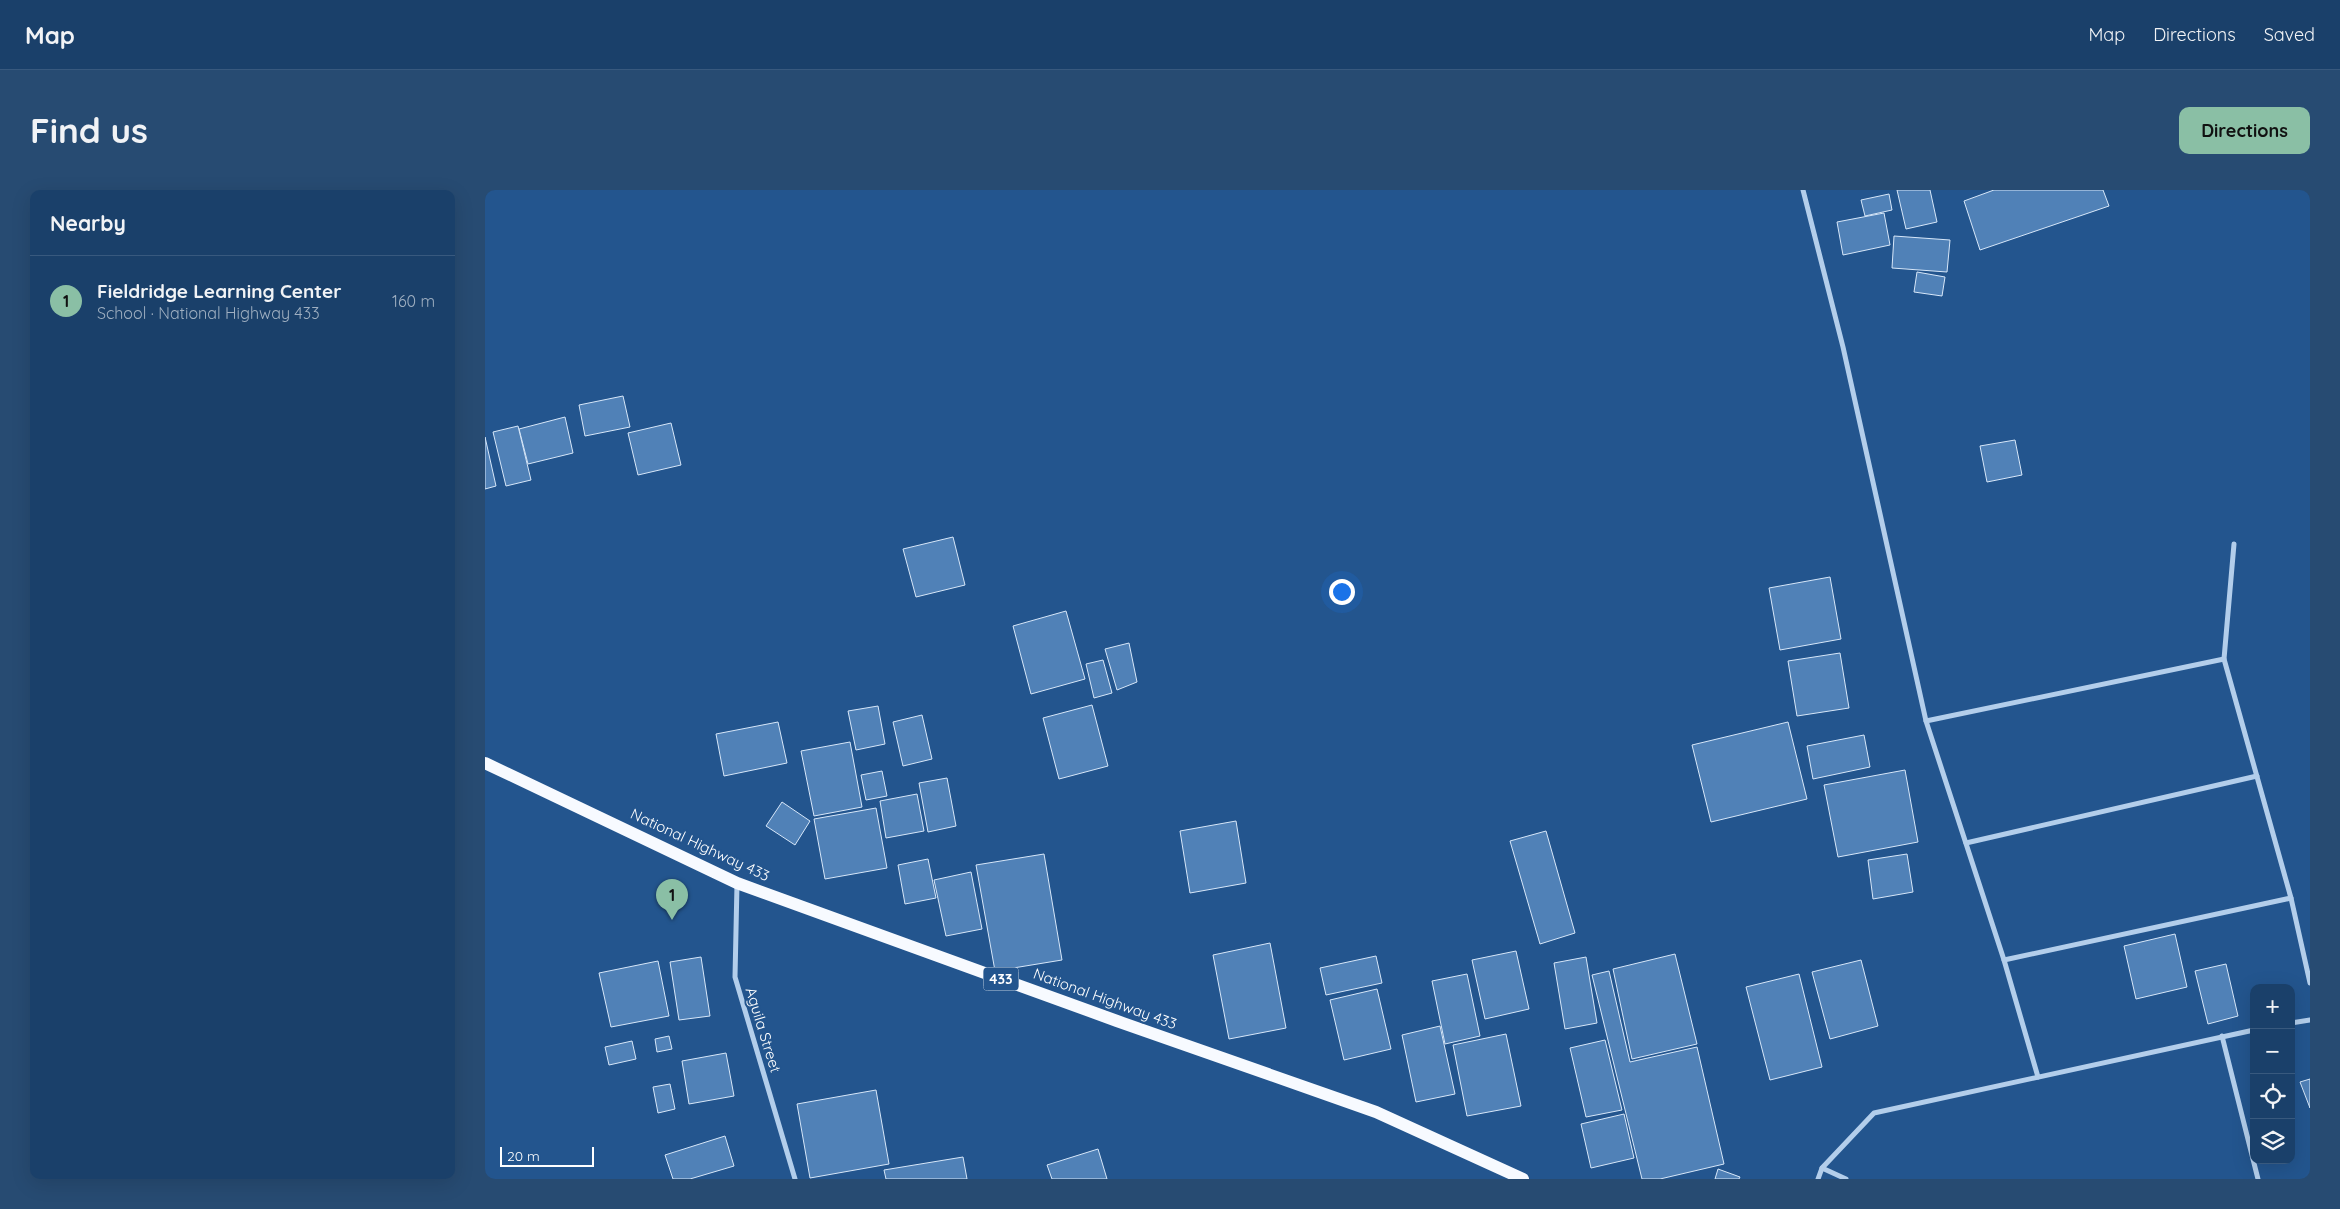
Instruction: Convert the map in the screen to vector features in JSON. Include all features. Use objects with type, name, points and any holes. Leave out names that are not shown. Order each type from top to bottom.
[{"type":"main road","name":"National Highway 433","points":[[485,763],[737,883],[1108,1018],[1376,1112],[1523,1179]]},
{"type":"street","points":[[1803,190],[1843,347],[1926,721],[2004,960],[2039,1077]]},
{"type":"street","points":[[2234,544],[2224,659],[2291,898],[2310,983]]},
{"type":"street","points":[[1926,721],[2224,659]]},
{"type":"street","points":[[1965,843],[2257,776]]},
{"type":"street","name":"Aguila Street","points":[[737,883],[735,977],[795,1179]]},
{"type":"street","points":[[2004,960],[2291,898]]},
{"type":"street","points":[[2295,1022],[2310,1020]]},
{"type":"street","points":[[1819,1179],[1822,1168],[1874,1113],[2250,1031]]},
{"type":"street","points":[[2222,1036],[2258,1179]]},
{"type":"street","points":[[1822,1168],[1845,1179]]},
{"type":"building","points":[[1897,190],[1930,190],[1937,222],[1906,229]]},
{"type":"building","points":[[1994,190],[2103,190],[2109,206],[1980,250],[1964,201]]},
{"type":"building","points":[[1889,194],[1892,210],[1865,216],[1861,200]]},
{"type":"building","points":[[1884,213],[1890,245],[1843,255],[1837,222]]},
{"type":"building","points":[[1894,236],[1950,240],[1947,272],[1892,268]]},
{"type":"building","points":[[1917,272],[1945,277],[1942,296],[1914,292]]},
{"type":"building","points":[[623,396],[630,427],[585,436],[579,405]]},
{"type":"building","points":[[565,417],[573,453],[528,464],[519,429]]},
{"type":"building","points":[[671,423],[681,465],[638,475],[628,433]]},
{"type":"building","points":[[518,426],[531,480],[506,486],[493,432]]},
{"type":"building","points":[[485,437],[496,486],[485,489]]},
{"type":"building","points":[[2015,440],[2022,475],[1987,482],[1980,446]]},
{"type":"building","points":[[953,537],[965,585],[916,597],[903,549]]},
{"type":"building","points":[[1830,577],[1841,639],[1780,650],[1769,588]]},
{"type":"building","points":[[1066,611],[1085,679],[1031,694],[1013,626]]},
{"type":"building","points":[[1129,643],[1137,682],[1117,690],[1105,649]]},
{"type":"building","points":[[1840,653],[1849,708],[1797,716],[1788,661]]},
{"type":"building","points":[[1103,660],[1112,693],[1094,698],[1086,664]]},
{"type":"building","points":[[1092,705],[1108,766],[1059,779],[1043,718]]},
{"type":"building","points":[[878,706],[885,744],[856,750],[848,711]]},
{"type":"building","points":[[922,715],[932,759],[903,766],[893,722]]},
{"type":"building","points":[[778,722],[787,763],[724,776],[716,734]]},
{"type":"building","points":[[1788,722],[1807,799],[1711,822],[1692,745]]},
{"type":"building","points":[[1864,735],[1870,767],[1813,779],[1807,746]]},
{"type":"building","points":[[850,742],[862,807],[814,816],[801,751]]},
{"type":"building","points":[[1905,770],[1918,842],[1838,857],[1824,785]]},
{"type":"building","points":[[882,771],[887,796],[866,800],[861,775]]},
{"type":"building","points":[[947,778],[956,826],[928,832],[919,783]]},
{"type":"building","points":[[917,794],[924,831],[886,838],[880,801]]},
{"type":"building","points":[[782,802],[810,821],[795,845],[766,826]]},
{"type":"building","points":[[876,808],[887,868],[825,879],[814,819]]},
{"type":"building","points":[[1236,821],[1246,883],[1190,893],[1180,831]]},
{"type":"building","points":[[1546,831],[1575,933],[1540,944],[1510,841]]},
{"type":"building","points":[[1044,854],[1062,960],[995,971],[976,865]]},
{"type":"building","points":[[1907,854],[1913,892],[1873,899],[1868,860]]},
{"type":"building","points":[[928,859],[936,898],[905,904],[898,865]]},
{"type":"building","points":[[971,872],[982,929],[946,936],[934,880]]},
{"type":"building","points":[[2175,934],[2187,987],[2136,999],[2124,946]]},
{"type":"building","points":[[1270,943],[1286,1028],[1229,1039],[1213,955]]},
{"type":"building","points":[[1516,951],[1529,1009],[1485,1019],[1472,960]]},
{"type":"building","points":[[1675,954],[1697,1044],[1632,1059],[1613,969]]},
{"type":"building","points":[[1376,956],[1382,983],[1326,995],[1320,968]]},
{"type":"building","points":[[701,957],[710,1016],[679,1020],[670,962]]},
{"type":"building","points":[[1586,957],[1597,1023],[1565,1029],[1554,963]]},
{"type":"building","points":[[1861,960],[1878,1026],[1830,1039],[1812,972]]},
{"type":"building","points":[[658,961],[669,1016],[611,1027],[599,973]]},
{"type":"building","points":[[2226,964],[2238,1016],[2208,1024],[2195,971]]},
{"type":"building","points":[[1609,971],[1630,1062],[1697,1047],[1724,1164],[1660,1179],[1642,1179],[1592,975]]},
{"type":"building","points":[[1467,974],[1480,1036],[1445,1044],[1432,981]]},
{"type":"building","points":[[1799,974],[1822,1067],[1770,1080],[1746,987]]},
{"type":"building","points":[[1377,989],[1391,1049],[1344,1060],[1330,1000]]},
{"type":"building","points":[[1440,1026],[1455,1094],[1416,1102],[1402,1035]]},
{"type":"building","points":[[1506,1034],[1521,1106],[1467,1116],[1453,1045]]},
{"type":"building","points":[[669,1036],[672,1049],[657,1052],[655,1039]]},
{"type":"building","points":[[1605,1040],[1622,1110],[1586,1117],[1570,1048]]},
{"type":"building","points":[[632,1041],[636,1059],[609,1065],[605,1047]]},
{"type":"building","points":[[726,1053],[734,1096],[689,1104],[682,1061]]},
{"type":"building","points":[[2310,1079],[2310,1108],[2300,1082]]},
{"type":"building","points":[[670,1084],[675,1109],[658,1113],[653,1087]]},
{"type":"building","points":[[876,1090],[889,1164],[810,1178],[797,1104]]},
{"type":"building","points":[[1624,1114],[1634,1158],[1591,1168],[1581,1124]]},
{"type":"building","points":[[725,1136],[734,1166],[690,1179],[673,1179],[665,1155]]},
{"type":"building","points":[[1098,1149],[1107,1179],[1052,1179],[1047,1165]]},
{"type":"building","points":[[963,1157],[967,1179],[886,1179],[884,1170]]},
{"type":"building","points":[[1718,1169],[1740,1177],[1739,1179],[1715,1179]]},
{"type":"place","name":"Fieldridge Learning Center","points":[[672,920]]}]
